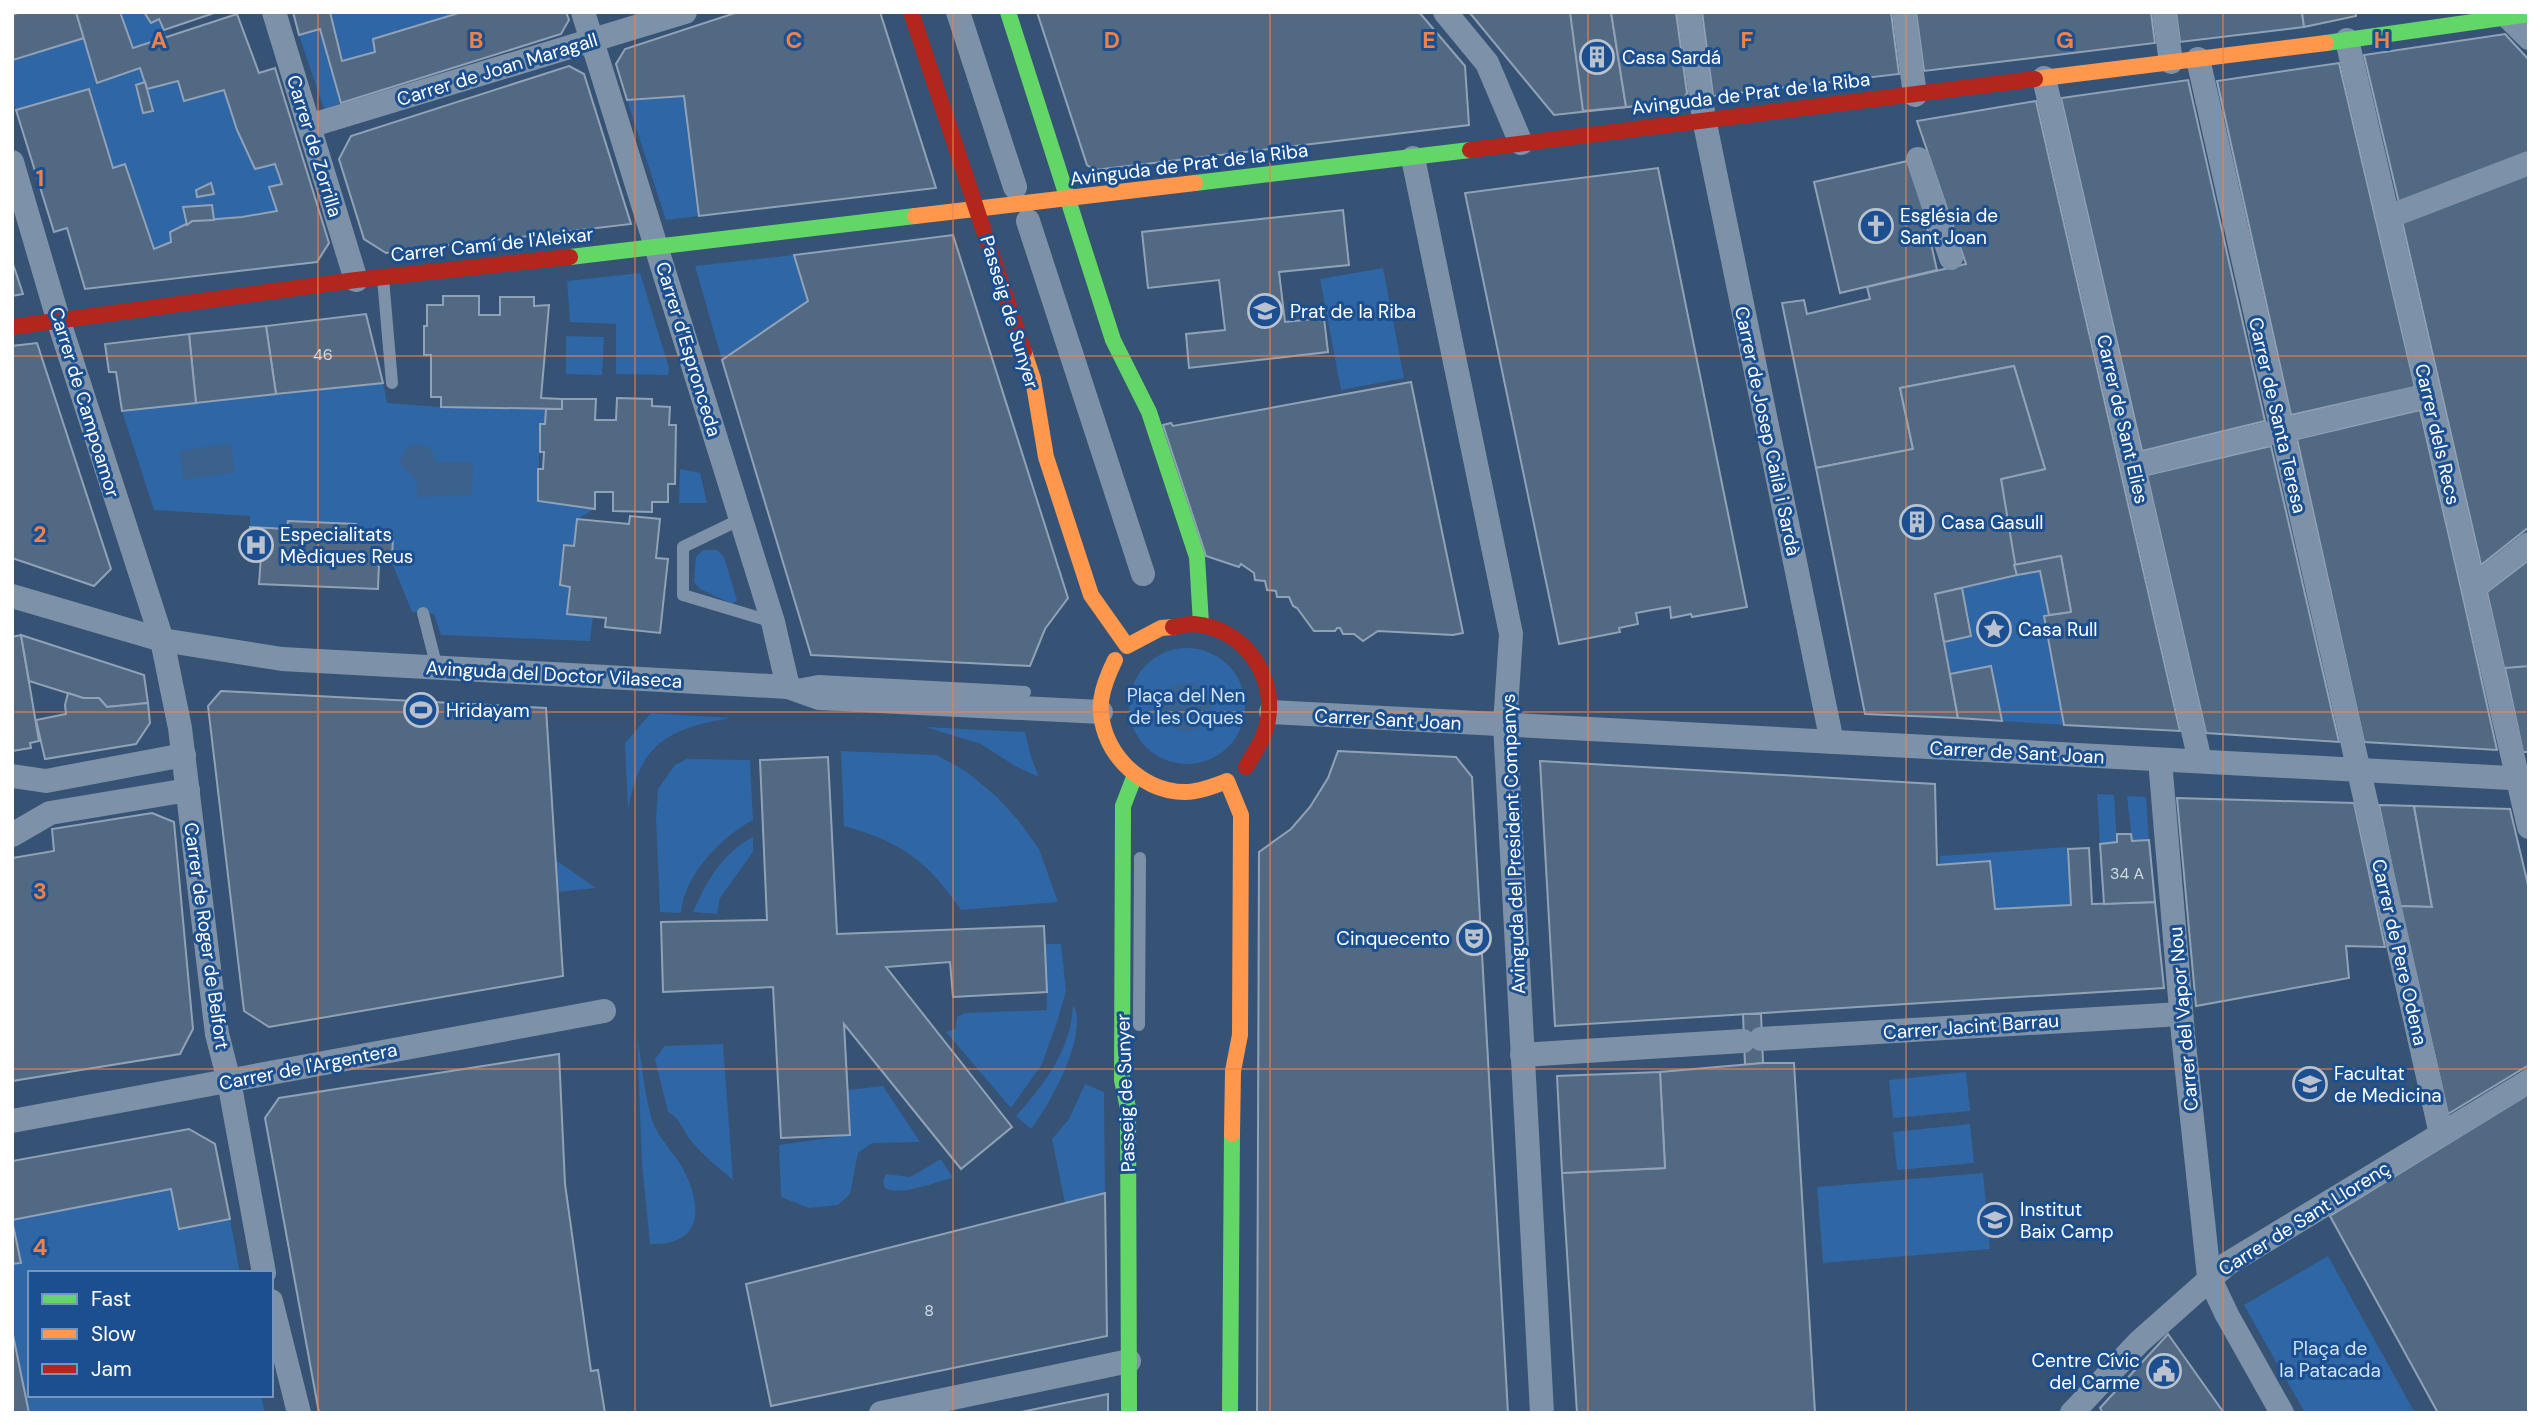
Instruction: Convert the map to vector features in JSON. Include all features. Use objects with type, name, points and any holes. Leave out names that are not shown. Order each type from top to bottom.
[{"type":"street","name":"Carrer de Zorrilla","points":[[274,12],[356,280]]},
{"type":"street","name":"Carrer d’Espronceda","points":[[583,12],[774,622],[788,687]]},
{"type":"street","name":"Carrer de Joan Maragall","points":[[309,126],[685,12]]},
{"type":"street","name":"Passeig de Sunyer","points":[[911,12],[1033,379],[1046,457],[1091,595],[1121,653]]},
{"type":"street","points":[[958,12],[1015,187]]},
{"type":"street","points":[[1008,12],[1113,340],[1149,412],[1197,557],[1201,624]]},
{"type":"street","points":[[1445,12],[1487,63],[1521,143]]},
{"type":"street","name":"Carrer de Josep Cailà i Sardà","points":[[1689,12],[1704,119],[1832,742]]},
{"type":"street","points":[[1905,12],[1915,95]]},
{"type":"street","points":[[2164,12],[2171,62]]},
{"type":"street","name":"Avinguda de Prat de la Riba","points":[[978,209],[1915,95],[2347,40],[2519,14]]},
{"type":"street","points":[[2519,14],[2529,38]]},
{"type":"street","name":"Carrer dels Recs","points":[[2347,40],[2474,587],[2523,779],[2529,827]]},
{"type":"street","name":"Carrer de Santa Teresa","points":[[2198,59],[2359,771]]},
{"type":"street","name":"Carrer de Sant Elies","points":[[2044,78],[2200,761]]},
{"type":"street","name":"Avinguda del President Companys","points":[[1413,158],[1511,634],[1505,724],[1542,1413]]},
{"type":"street","points":[[1918,159],[1951,258]]},
{"type":"street","name":"Carrer de Campoamor","points":[[12,162],[59,322],[162,640]]},
{"type":"street","points":[[2388,217],[2529,163]]},
{"type":"street","name":"Carrer Camí de l'Aleixar","points":[[12,327],[356,280],[657,248],[978,209]]},
{"type":"street","points":[[1028,221],[1143,573]]},
{"type":"street","points":[[2133,466],[2429,395]]},
{"type":"street","points":[[2474,587],[2529,544]]},
{"type":"street","name":"Avinguda del Doctor Vilaseca","points":[[12,596],[162,640],[282,659],[788,687],[819,698],[1101,712]]},
{"type":"street","points":[[1181,622],[1201,624],[1224,631],[1252,654],[1269,687],[1271,712],[1263,742],[1237,774],[1205,790],[1180,792],[1156,787],[1135,775],[1112,750],[1104,732],[1101,712],[1104,685],[1121,653],[1143,634],[1161,626],[1181,622]]},
{"type":"street","name":"Carrer de Roger de Belfort","points":[[162,640],[184,755],[217,1034],[229,1081],[264,1271]]},
{"type":"street","name":"Carrer Sant Joan","points":[[1271,712],[1505,724]]},
{"type":"street","name":"Carrer de Sant Joan","points":[[1505,724],[2523,779]]},
{"type":"street","points":[[12,776],[46,781],[184,755]]},
{"type":"street","name":"Carrer del Vapor Nou","points":[[2160,760],[2181,1014],[2209,1277],[2227,1315],[2282,1413]]},
{"type":"street","name":"Carrer de Pere Odena","points":[[2359,771],[2441,1134]]},
{"type":"street","points":[[1230,1413],[1233,1072],[1240,1035],[1241,815],[1237,774]]},
{"type":"street","name":"Passeig de Sunyer","points":[[1129,1413],[1128,1108],[1122,1080],[1122,806],[1135,775]]},
{"type":"street","points":[[46,781],[50,813]]},
{"type":"street","points":[[12,835],[50,813],[188,790]]},
{"type":"street","name":"Carrer de l'Argentera","points":[[12,1121],[604,1011]]},
{"type":"street","name":"Carrer Jacint Barrau","points":[[1522,1055],[2181,1014]]},
{"type":"street","name":"Carrer de Sant Llorenç","points":[[2081,1409],[2139,1342],[2209,1277],[2529,1081]]},
{"type":"street","points":[[273,1309],[299,1413]]},
{"type":"street","points":[[881,1413],[1129,1361]]},
{"type":"lane","points":[[383,278],[392,383]]},
{"type":"lane","points":[[1113,340],[1141,430]]},
{"type":"lane","points":[[1033,379],[1059,452]]},
{"type":"lane","points":[[741,519],[683,547],[683,595],[774,622]]},
{"type":"lane","points":[[423,613],[438,668]]},
{"type":"lane","points":[[788,687],[819,681],[1025,692]]},
{"type":"lane","points":[[1139,1038],[1140,858]]},
{"type":"lane","points":[[1225,1035],[1233,1072]]},
{"type":"lane","points":[[1128,1108],[1135,1074]]},
{"type":"green space","points":[[120,12],[144,12],[151,23],[159,19],[167,36],[134,47]]},
{"type":"green space","points":[[330,12],[462,12],[373,39],[375,52],[342,61]]},
{"type":"green space","points":[[320,29],[341,103],[324,109],[299,35]]},
{"type":"green space","points":[[84,38],[98,83],[140,68],[145,82],[136,85],[144,113],[153,110],[147,89],[178,81],[184,101],[224,90],[275,164],[282,184],[269,188],[277,211],[214,220],[211,205],[183,207],[187,225],[170,232],[171,242],[154,249],[126,164],[113,168],[89,89],[16,110],[12,100],[12,61]]},
{"type":"green space","points":[[684,96],[699,216],[666,220],[627,100]]},
{"type":"green space","points":[[794,255],[808,301],[722,360],[695,266]]},
{"type":"green space","points":[[1383,268],[1404,378],[1341,390],[1320,279]]},
{"type":"green space","points":[[640,273],[669,368],[668,375],[616,374],[616,324],[570,322],[567,281]]},
{"type":"green space","points":[[566,336],[604,337],[602,375],[566,374]]},
{"type":"green space","points":[[383,383],[387,403],[546,409],[545,424],[540,424],[538,501],[595,509],[577,519],[574,546],[564,545],[560,585],[570,587],[593,616],[590,641],[441,635],[434,614],[412,612],[392,563],[393,535],[356,532],[356,524],[288,521],[287,529],[250,527],[250,516],[154,510],[122,411]]},
{"type":"green space","points":[[680,469],[700,473],[707,503],[679,503]]},
{"type":"green space","points":[[703,550],[717,550],[724,557],[737,600],[732,604],[700,589],[694,582],[696,557]]},
{"type":"green space","points":[[2040,571],[2049,615],[2044,617],[2064,725],[2002,721],[1991,666],[1950,674],[1944,642],[1971,636],[1962,588]]},
{"type":"green space","name":"Plaça del Nen de les Oques","points":[[1187,648],[1209,652],[1228,665],[1241,684],[1245,706],[1241,728],[1228,747],[1209,760],[1187,764],[1165,760],[1146,747],[1133,728],[1129,706],[1133,684],[1146,665],[1165,652]]},
{"type":"green space","points":[[651,713],[730,718],[689,728],[660,743],[649,754],[641,768],[628,809],[625,743]]},
{"type":"green space","points":[[925,727],[1025,732],[1039,777],[1015,766],[981,744]]},
{"type":"green space","points":[[841,751],[937,755],[967,772],[997,797],[1039,849],[1058,902],[961,910],[937,878],[911,856],[882,839],[844,826]]},
{"type":"green space","points":[[687,759],[750,760],[753,820],[729,836],[706,859],[689,885],[681,913],[660,912],[656,817],[658,789],[675,765]]},
{"type":"green space","points":[[2097,794],[2114,795],[2117,842],[2100,844]]},
{"type":"green space","points":[[2127,796],[2146,797],[2149,840],[2132,841]]},
{"type":"green space","points":[[753,837],[753,852],[720,898],[717,914],[693,912],[716,869],[732,852]]},
{"type":"green space","points":[[2068,847],[2071,905],[1995,909],[1990,861],[1940,865],[1940,856]]},
{"type":"green space","points":[[554,859],[596,888],[557,892]]},
{"type":"green space","points":[[1045,944],[1061,944],[1066,991],[1042,1064],[1011,1108],[946,1032],[955,1029],[957,1017],[965,1013],[1047,1010]]},
{"type":"green space","points":[[1073,1005],[1077,1017],[1072,1050],[1057,1087],[1031,1129],[1016,1116],[1055,1065],[1067,1036]]},
{"type":"green space","points":[[637,1035],[652,1120],[661,1138],[681,1165],[691,1186],[696,1209],[691,1229],[683,1237],[666,1243],[650,1244],[642,1164]]},
{"type":"green space","points":[[723,1044],[733,1180],[701,1152],[676,1118],[668,1112],[655,1059],[665,1046]]},
{"type":"green space","points":[[1966,1072],[1970,1111],[1893,1118],[1889,1080]]},
{"type":"green space","points":[[1085,1084],[1104,1092],[1105,1193],[1065,1203],[1052,1139],[1069,1119]]},
{"type":"green space","points":[[883,1086],[920,1142],[872,1143],[858,1153],[850,1194],[838,1205],[809,1208],[781,1197],[779,1145],[849,1135],[848,1090]]},
{"type":"green space","points":[[1970,1124],[1974,1163],[1897,1170],[1893,1132]]},
{"type":"green space","points":[[941,1159],[953,1178],[909,1190],[885,1188],[883,1181],[886,1174],[910,1177]]},
{"type":"green space","points":[[1983,1173],[1990,1249],[1823,1263],[1817,1187]]},
{"type":"green space","points":[[171,1189],[179,1228],[230,1219],[240,1271],[28,1271],[28,1397],[261,1397],[265,1413],[29,1413],[12,1330],[12,1265],[21,1262],[12,1220]]},
{"type":"green space","name":"Plaça de la Patacada","points":[[2328,1256],[2415,1413],[2305,1413],[2244,1305]]},
{"type":"shaded area","points":[[231,443],[235,472],[184,480],[179,451]]},
{"type":"shaded area","points":[[412,445],[424,445],[432,450],[436,462],[473,462],[472,495],[417,497],[417,481],[400,464],[402,454]]},
{"type":"shaded area","points":[[1186,683],[1195,684],[1203,690],[1209,698],[1209,716],[1203,724],[1195,730],[1186,731],[1177,730],[1169,724],[1163,716],[1162,707],[1163,698],[1169,690],[1177,684]]},
{"type":"building","points":[[20,12],[76,12],[84,38],[13,60],[12,15]]},
{"type":"building","points":[[76,12],[120,12],[133,48],[237,14],[259,73],[275,68],[329,243],[317,262],[85,289],[67,228],[54,232],[16,110],[89,89],[113,168],[125,164],[154,249],[171,242],[170,232],[192,221],[277,211],[269,187],[282,184],[275,164],[255,169],[237,130],[224,90],[184,101],[178,81],[147,89],[140,68],[97,83]]},
{"type":"building","points":[[144,12],[217,12],[164,30],[159,19],[151,23]]},
{"type":"building","points":[[293,12],[330,12],[342,61],[375,52],[373,39],[462,12],[566,12],[569,20],[561,34],[341,103],[320,29],[299,35]]},
{"type":"building","points":[[738,12],[880,12],[936,188],[699,216],[684,96],[627,100],[616,64],[625,49]]},
{"type":"building","points":[[1037,12],[1419,12],[1465,66],[1469,125],[1095,170],[1087,165]]},
{"type":"building","points":[[1469,12],[1676,12],[1687,93],[1682,101],[1554,115]]},
{"type":"building","name":"Casa Sardá","points":[[1570,12],[1611,12],[1626,107],[1583,111]]},
{"type":"building","points":[[1611,12],[1676,12],[1687,93],[1682,101],[1626,107]]},
{"type":"building","points":[[1702,12],[1891,12],[1899,74],[1713,96]]},
{"type":"building","points":[[1916,12],[2151,12],[2155,43],[1924,71]]},
{"type":"building","points":[[2176,12],[2302,12],[2304,27],[2180,42]]},
{"type":"building","points":[[2302,12],[2356,12],[2356,16],[2304,27]]},
{"type":"building","points":[[2505,34],[2529,60],[2529,154],[2399,203],[2364,55]]},
{"type":"building","points":[[2339,63],[2415,387],[2291,415],[2217,81]]},
{"type":"building","points":[[569,66],[584,74],[631,224],[386,253],[364,239],[339,159],[351,136]]},
{"type":"building","points":[[2188,80],[2265,421],[2142,451],[2061,98]]},
{"type":"building","points":[[145,82],[153,111],[143,113],[136,85]]},
{"type":"building","points":[[2036,101],[2180,731],[2064,725],[2044,616],[2071,612],[2061,556],[2014,565],[2001,479],[2045,469],[2014,366],[1900,388],[1913,449],[1816,468],[1782,303],[1804,300],[1807,314],[1870,299],[1867,287],[1966,264],[1917,121]]},
{"type":"building","name":"Església de Sant Joan","points":[[1912,160],[1937,270],[1840,293],[1814,182]]},
{"type":"building","points":[[1658,168],[1747,607],[1692,617],[1691,614],[1671,618],[1670,607],[1636,613],[1638,624],[1619,628],[1620,632],[1559,644],[1465,193]]},
{"type":"building","points":[[2529,174],[2529,527],[2481,565],[2402,221]]},
{"type":"building","points":[[211,183],[214,194],[197,197],[196,190]]},
{"type":"building","points":[[212,205],[214,220],[192,221],[187,225],[183,207]]},
{"type":"building","points":[[1343,210],[1349,265],[1279,272],[1285,322],[1324,318],[1328,352],[1189,368],[1186,334],[1225,330],[1219,280],[1148,288],[1142,232]]},
{"type":"building","points":[[953,235],[1068,598],[1045,629],[1030,666],[811,655],[722,360],[808,301],[794,255]]},
{"type":"building","points":[[12,261],[23,294],[12,296]]},
{"type":"building","points":[[443,296],[479,296],[479,315],[500,315],[500,297],[534,297],[534,306],[549,305],[541,398],[562,399],[562,409],[441,407],[441,397],[431,397],[431,355],[424,355],[424,326],[427,326],[427,305],[443,305]]},
{"type":"building","points":[[366,314],[383,383],[276,394],[266,326]]},
{"type":"building","points":[[266,326],[276,394],[196,403],[189,334]]},
{"type":"building","points":[[189,334],[196,403],[122,411],[116,372],[109,372],[105,344]]},
{"type":"building","points":[[37,343],[111,569],[94,586],[12,558],[12,346]]},
{"type":"building","name":"Casa Gasull","points":[[2014,366],[2045,469],[2001,479],[2017,575],[1935,594],[1958,718],[1865,714],[1816,468],[1913,449],[1900,388]]},
{"type":"building","points":[[1411,382],[1463,633],[1453,635],[1378,631],[1363,641],[1354,634],[1343,634],[1340,628],[1335,631],[1314,631],[1293,606],[1289,597],[1277,597],[1276,591],[1267,590],[1265,581],[1255,580],[1254,573],[1241,564],[1239,567],[1206,556],[1163,425],[1171,423],[1173,426]]},
{"type":"building","points":[[617,398],[652,399],[652,406],[670,407],[669,425],[676,425],[675,484],[668,484],[668,502],[652,502],[652,512],[613,511],[613,492],[595,492],[595,509],[538,501],[538,469],[543,469],[544,452],[540,452],[540,424],[545,424],[546,409],[562,409],[562,399],[596,399],[595,420],[616,420]]},
{"type":"building","points":[[2420,410],[2497,750],[2364,742],[2297,439]]},
{"type":"building","points":[[2271,446],[2339,742],[2206,733],[2147,475]]},
{"type":"building","points":[[630,516],[660,519],[656,558],[668,559],[660,633],[605,627],[606,618],[567,614],[570,587],[560,585],[564,545],[574,546],[577,519],[629,524]]},
{"type":"building","points":[[288,521],[356,524],[356,532],[393,534],[392,563],[379,563],[378,589],[259,584],[261,556],[249,555],[250,527],[287,529]]},
{"type":"building","points":[[2061,556],[2071,612],[2049,615],[2040,571],[2017,575],[2014,565]]},
{"type":"building","points":[[2529,560],[2529,752],[2523,752],[2487,592]]},
{"type":"building","points":[[1962,588],[1971,636],[1944,642],[1935,594]]},
{"type":"building","points":[[21,635],[39,741],[30,743],[31,748],[12,751],[12,637]]},
{"type":"building","points":[[21,635],[144,675],[148,703],[107,707],[99,698],[83,698],[29,681]]},
{"type":"building","points":[[1991,666],[2002,721],[1958,718],[1950,674]]},
{"type":"building","points":[[2529,666],[2529,752],[2523,752],[2505,668]]},
{"type":"building","points":[[221,691],[546,708],[563,976],[269,1027],[244,1011],[208,706]]},
{"type":"building","points":[[68,693],[83,698],[99,698],[107,707],[148,703],[150,723],[136,744],[45,759],[36,720],[66,714]]},
{"type":"building","points":[[1338,751],[1456,757],[1472,777],[1508,1413],[1257,1413],[1259,852],[1291,829],[1310,807],[1328,778]]},
{"type":"building","points":[[828,757],[837,934],[1044,926],[1047,992],[953,997],[950,962],[886,967],[1012,1127],[961,1169],[844,1024],[850,1135],[781,1138],[773,987],[663,992],[661,922],[767,920],[760,760]]},
{"type":"building","points":[[1540,761],[1935,784],[1937,865],[1990,861],[1995,909],[2071,905],[2068,849],[2089,848],[2092,904],[2155,902],[2164,988],[1555,1026]]},
{"type":"building","points":[[2177,798],[2354,803],[2385,947],[2346,946],[2349,978],[2196,1006]]},
{"type":"building","points":[[2379,805],[2414,806],[2432,907],[2400,906]]},
{"type":"building","points":[[2414,806],[2510,809],[2529,889],[2529,1065],[2448,1114],[2400,906],[2432,907]]},
{"type":"building","points":[[152,813],[174,822],[193,1029],[180,1054],[12,1081],[12,858],[54,851],[52,829]]},
{"type":"building","points":[[2117,834],[2131,834],[2132,841],[2149,840],[2155,902],[2104,904],[2100,844],[2117,842]]},
{"type":"building","points":[[1743,1014],[1761,1014],[1763,1063],[1745,1065]]},
{"type":"building","points":[[559,1054],[565,1184],[591,1371],[598,1370],[605,1413],[319,1413],[265,1118],[279,1098]]},
{"type":"building","points":[[1794,1063],[1815,1413],[1577,1413],[1562,1173],[1665,1168],[1660,1072]]},
{"type":"building","points":[[1660,1072],[1665,1168],[1562,1173],[1557,1076]]},
{"type":"building","points":[[2529,1094],[2529,1413],[2438,1413],[2330,1216]]},
{"type":"building","points":[[189,1129],[215,1144],[230,1219],[179,1229],[171,1189],[12,1220],[12,1161]]},
{"type":"building","points":[[1105,1193],[1107,1336],[771,1406],[746,1284]]},
{"type":"building","points":[[12,1220],[21,1263],[12,1264]]},
{"type":"building","points":[[12,1330],[29,1413],[12,1413]]},
{"type":"building","name":"Centre Cívic del Carme","points":[[2168,1334],[2224,1413],[2103,1413],[2100,1408]]},
{"type":"building","points":[[1108,1394],[1108,1413],[1016,1413]]},
{"type":"traffic: fast","points":[[1008,12],[1113,340],[1149,412],[1197,557],[1201,624]]},
{"type":"traffic: fast","points":[[2326,43],[2529,14]]},
{"type":"traffic: fast","points":[[1195,183],[1470,150]]},
{"type":"traffic: fast","points":[[570,257],[915,216]]},
{"type":"traffic: fast","points":[[1129,1413],[1128,1108],[1122,1080],[1123,806],[1135,775]]},
{"type":"traffic: fast","points":[[1230,1413],[1232,1134]]},
{"type":"traffic: slow","points":[[2035,79],[2326,43]]},
{"type":"traffic: slow","points":[[915,216],[1195,183]]},
{"type":"traffic: slow","points":[[1024,352],[1033,379],[1046,457],[1091,595],[1127,646],[1161,628],[1173,627]]},
{"type":"traffic: slow","points":[[1115,660],[1103,690],[1102,718],[1106,735],[1124,764],[1137,776],[1168,790],[1196,791],[1227,781],[1241,815],[1240,1035],[1233,1071],[1232,1134]]},
{"type":"traffic: jam","points":[[911,12],[1024,352]]},
{"type":"traffic: jam","points":[[1470,150],[2035,79]]},
{"type":"traffic: jam","points":[[12,327],[356,280],[570,257]]},
{"type":"traffic: jam","points":[[1173,627],[1194,624],[1213,628],[1244,647],[1256,662],[1269,696],[1269,715],[1264,734],[1246,767]]},
{"type":"place","name":"Casa Sardá","points":[[1597,57]]},
{"type":"place","name":"Església de Sant Joan","points":[[1876,226]]},
{"type":"place","name":"Prat de la Riba","points":[[1265,311]]},
{"type":"place","name":"Casa Gasull","points":[[1917,522]]},
{"type":"place","name":"Especialitats Mèdiques Reus","points":[[256,545]]},
{"type":"place","name":"Casa Rull","points":[[1994,629]]},
{"type":"place","name":"Hridayam","points":[[421,710]]},
{"type":"place","name":"Cinquecento","points":[[1474,938]]},
{"type":"place","name":"Facultat de Medicina","points":[[2310,1084]]},
{"type":"place","name":"Institut Baix Camp","points":[[1995,1220]]},
{"type":"place","name":"Centre Cívic del Carme","points":[[2164,1371]]}]
